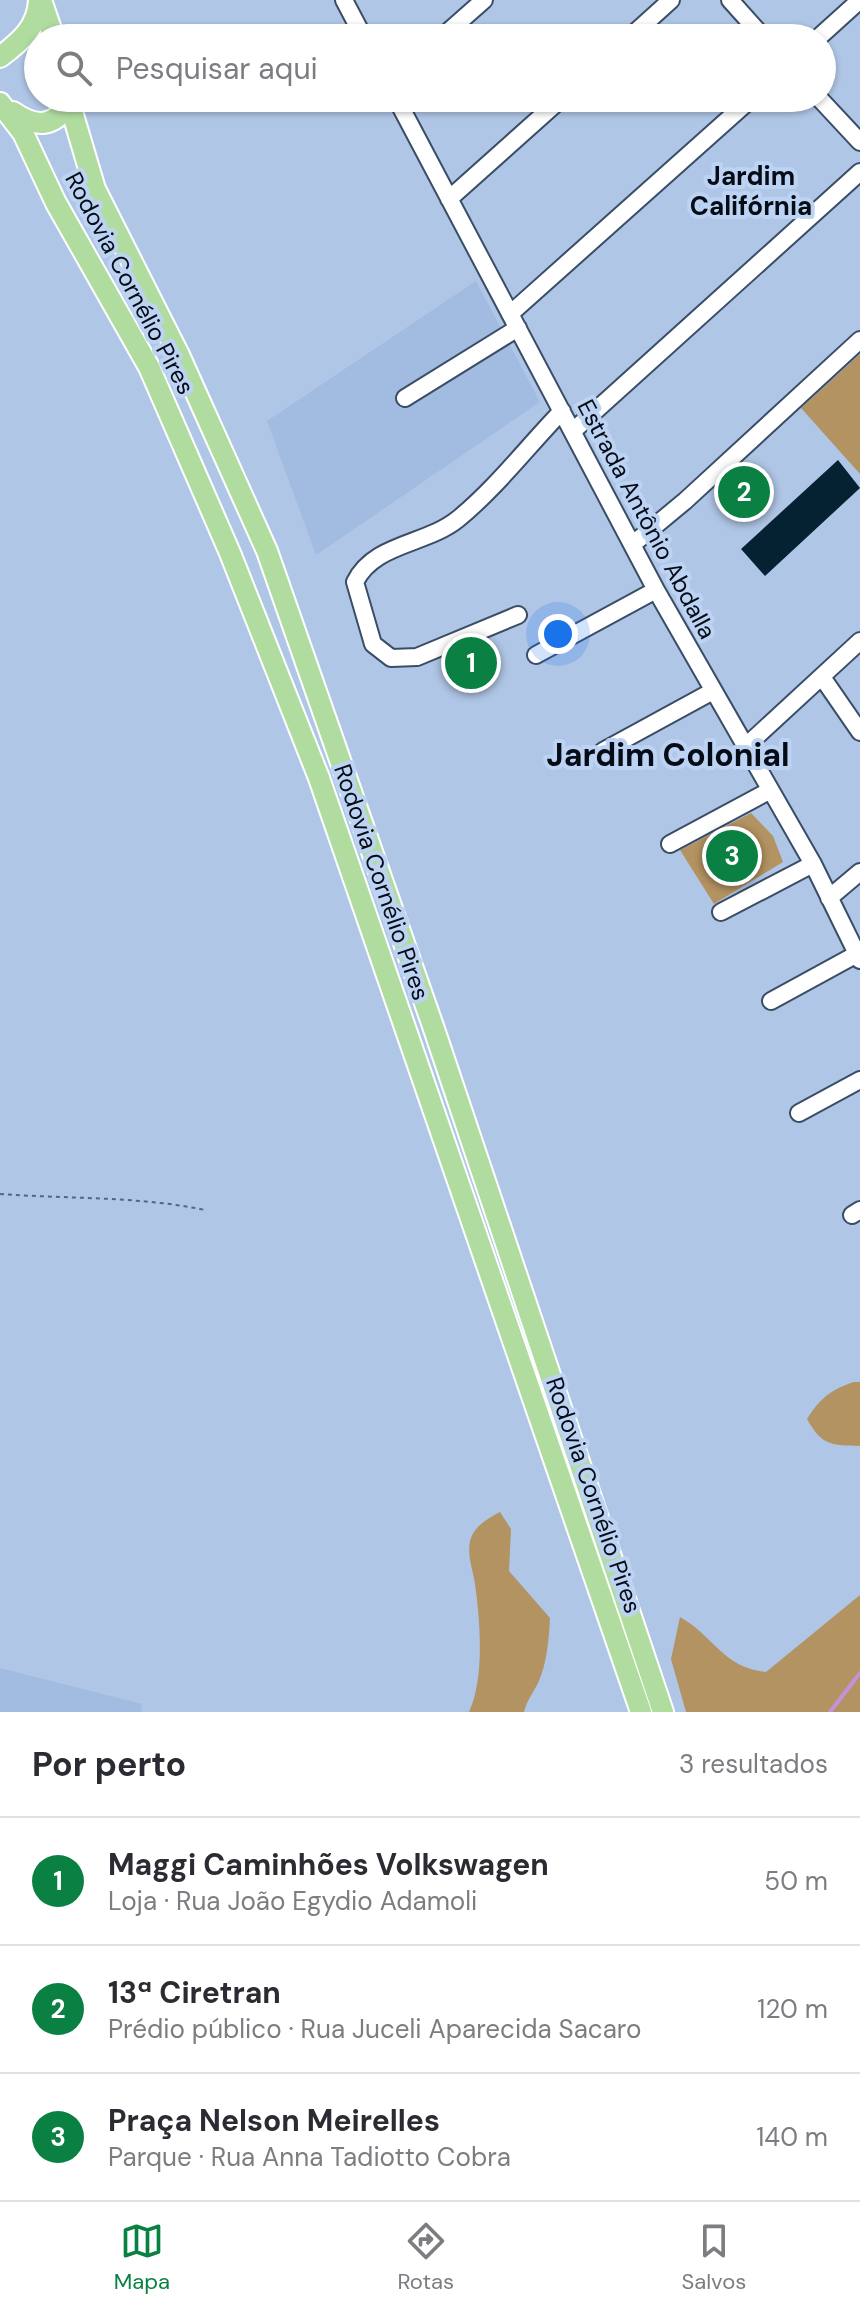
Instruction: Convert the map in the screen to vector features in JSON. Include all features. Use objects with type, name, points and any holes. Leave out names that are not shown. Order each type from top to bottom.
[{"type":"main road","points":[[40,0],[49,24]]},
{"type":"main road","points":[[33,24],[40,0]]},
{"type":"main road","points":[[0,57],[24,36]]},
{"type":"main road","points":[[0,103],[36,125],[57,118],[61,112]]},
{"type":"main road","name":"Rodovia Cornélio Pires","points":[[0,103],[23,133],[56,203],[149,367],[252,609],[319,778],[641,1712]]},
{"type":"main road","name":"Rodovia Cornélio Pires","points":[[72,112],[101,203],[179,355],[267,551],[429,1014],[663,1712]]},
{"type":"street","points":[[344,0],[357,24]]},
{"type":"street","points":[[457,24],[484,0]]},
{"type":"street","points":[[644,24],[671,0]]},
{"type":"street","points":[[730,0],[751,24]]},
{"type":"street","points":[[833,24],[860,0]]},
{"type":"street","name":"Estrada Antônio Abdalla","points":[[403,112],[656,590],[813,864],[858,957]]},
{"type":"street","points":[[449,199],[546,112]]},
{"type":"street","points":[[405,398],[514,321],[737,112]]},
{"type":"street","points":[[832,112],[860,142]]},
{"type":"street","points":[[573,431],[860,172]]},
{"type":"street","points":[[633,544],[685,501],[860,340]]},
{"type":"street","points":[[518,615],[417,657],[391,658],[373,644],[355,582],[362,566],[434,534],[458,519],[562,411]]},
{"type":"street","points":[[536,655],[656,590]]},
{"type":"street","points":[[745,747],[860,641]]},
{"type":"street","points":[[822,677],[860,732]]},
{"type":"street","points":[[603,751],[713,691]]},
{"type":"street","points":[[670,844],[769,791]]},
{"type":"street","points":[[721,912],[813,864]]},
{"type":"street","points":[[829,898],[860,872]]},
{"type":"street","points":[[771,1001],[858,957]]},
{"type":"street","points":[[799,1113],[860,1080]]},
{"type":"path","points":[[0,1194],[108,1202],[128,1199],[205,1210]]},
{"type":"shaded area","points":[[476,281],[540,402],[316,555],[267,421]]},
{"type":"shaded area","points":[[860,354],[860,474],[801,408]]},
{"type":"shaded area","points":[[751,813],[773,836],[783,862],[714,904],[680,850]]},
{"type":"shaded area","points":[[860,1382],[860,1446],[828,1442],[807,1419],[827,1395]]},
{"type":"shaded area","points":[[500,1512],[511,1529],[509,1571],[550,1618],[547,1651],[541,1676],[524,1712],[469,1712],[477,1683],[480,1649],[470,1541],[478,1527]]},
{"type":"shaded area","points":[[860,1595],[860,1712],[686,1712],[671,1659],[680,1617],[729,1658],[751,1669],[766,1672]]},
{"type":"shaded area","points":[[0,1668],[142,1704],[141,1712],[0,1712]]},
{"type":"building","points":[[838,460],[860,488],[765,576],[741,549]]},
{"type":"building","points":[[742,474],[762,496],[745,511],[725,489]]},
{"type":"waterway","points":[[830,1712],[860,1673]]},
{"type":"place","name":"13ª Ciretran","points":[[744,492]]},
{"type":"place","name":"Maggi Caminhões Volkswagen","points":[[471,663]]},
{"type":"place","name":"Praça Nelson Meirelles","points":[[732,856]]},
{"type":"district","name":"Jardim Califórnia","points":[[751,191]]},
{"type":"district","name":"Jardim Colonial","points":[[668,755]]}]
